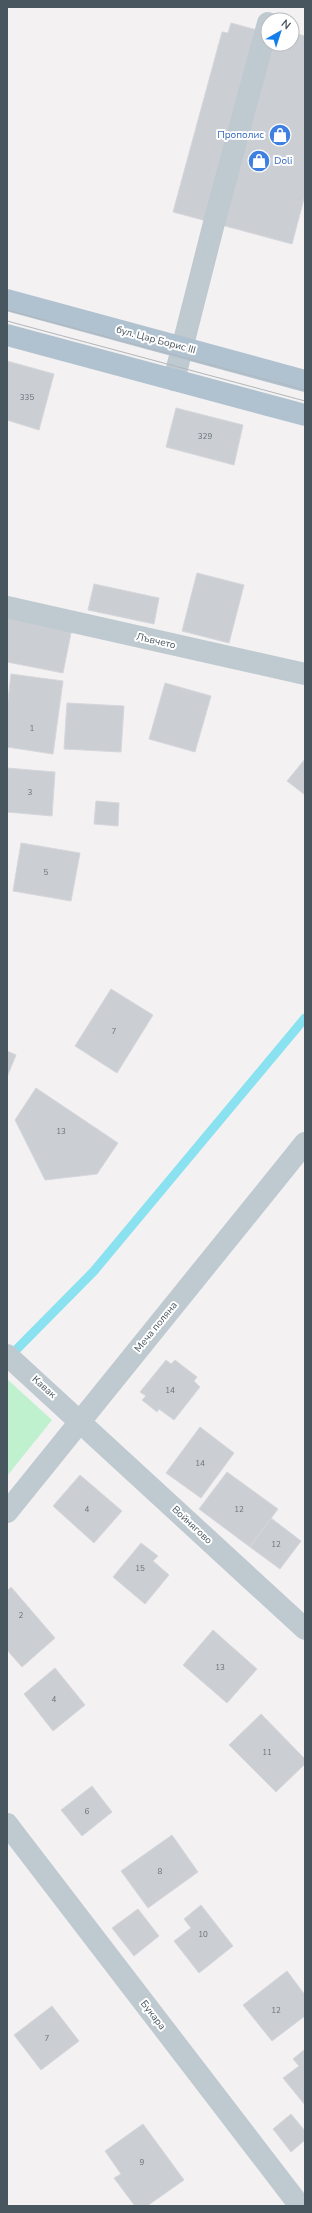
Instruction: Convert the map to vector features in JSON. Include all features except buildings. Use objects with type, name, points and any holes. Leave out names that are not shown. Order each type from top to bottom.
[{"type":"main road","name":"бул. Цар Борис III","points":[[7,300],[305,381]]},
{"type":"main road","points":[[7,335],[305,415]]},
{"type":"street","points":[[174,380],[214,222],[260,52]]},
{"type":"street","name":"Лъвчето","points":[[7,607],[305,674]]},
{"type":"street","name":"Меча поляна","points":[[7,1512],[305,1143]]},
{"type":"street","name":"Кавак","points":[[12,1359],[80,1420]]},
{"type":"street","name":"Войнягово","points":[[80,1420],[305,1629]]},
{"type":"street","name":"Букара","points":[[7,1824],[300,2206]]},
{"type":"green space","points":[[7,1379],[52,1420],[7,1476]]},
{"type":"waterway","points":[[9,1357],[94,1271],[305,1018]]},
{"type":"tram line","points":[[7,310],[305,390]]},
{"type":"tram line","points":[[7,321],[305,401]]},
{"type":"place","name":"Прополис","points":[[280,135]]},
{"type":"place","name":"Doli","points":[[259,161]]}]
